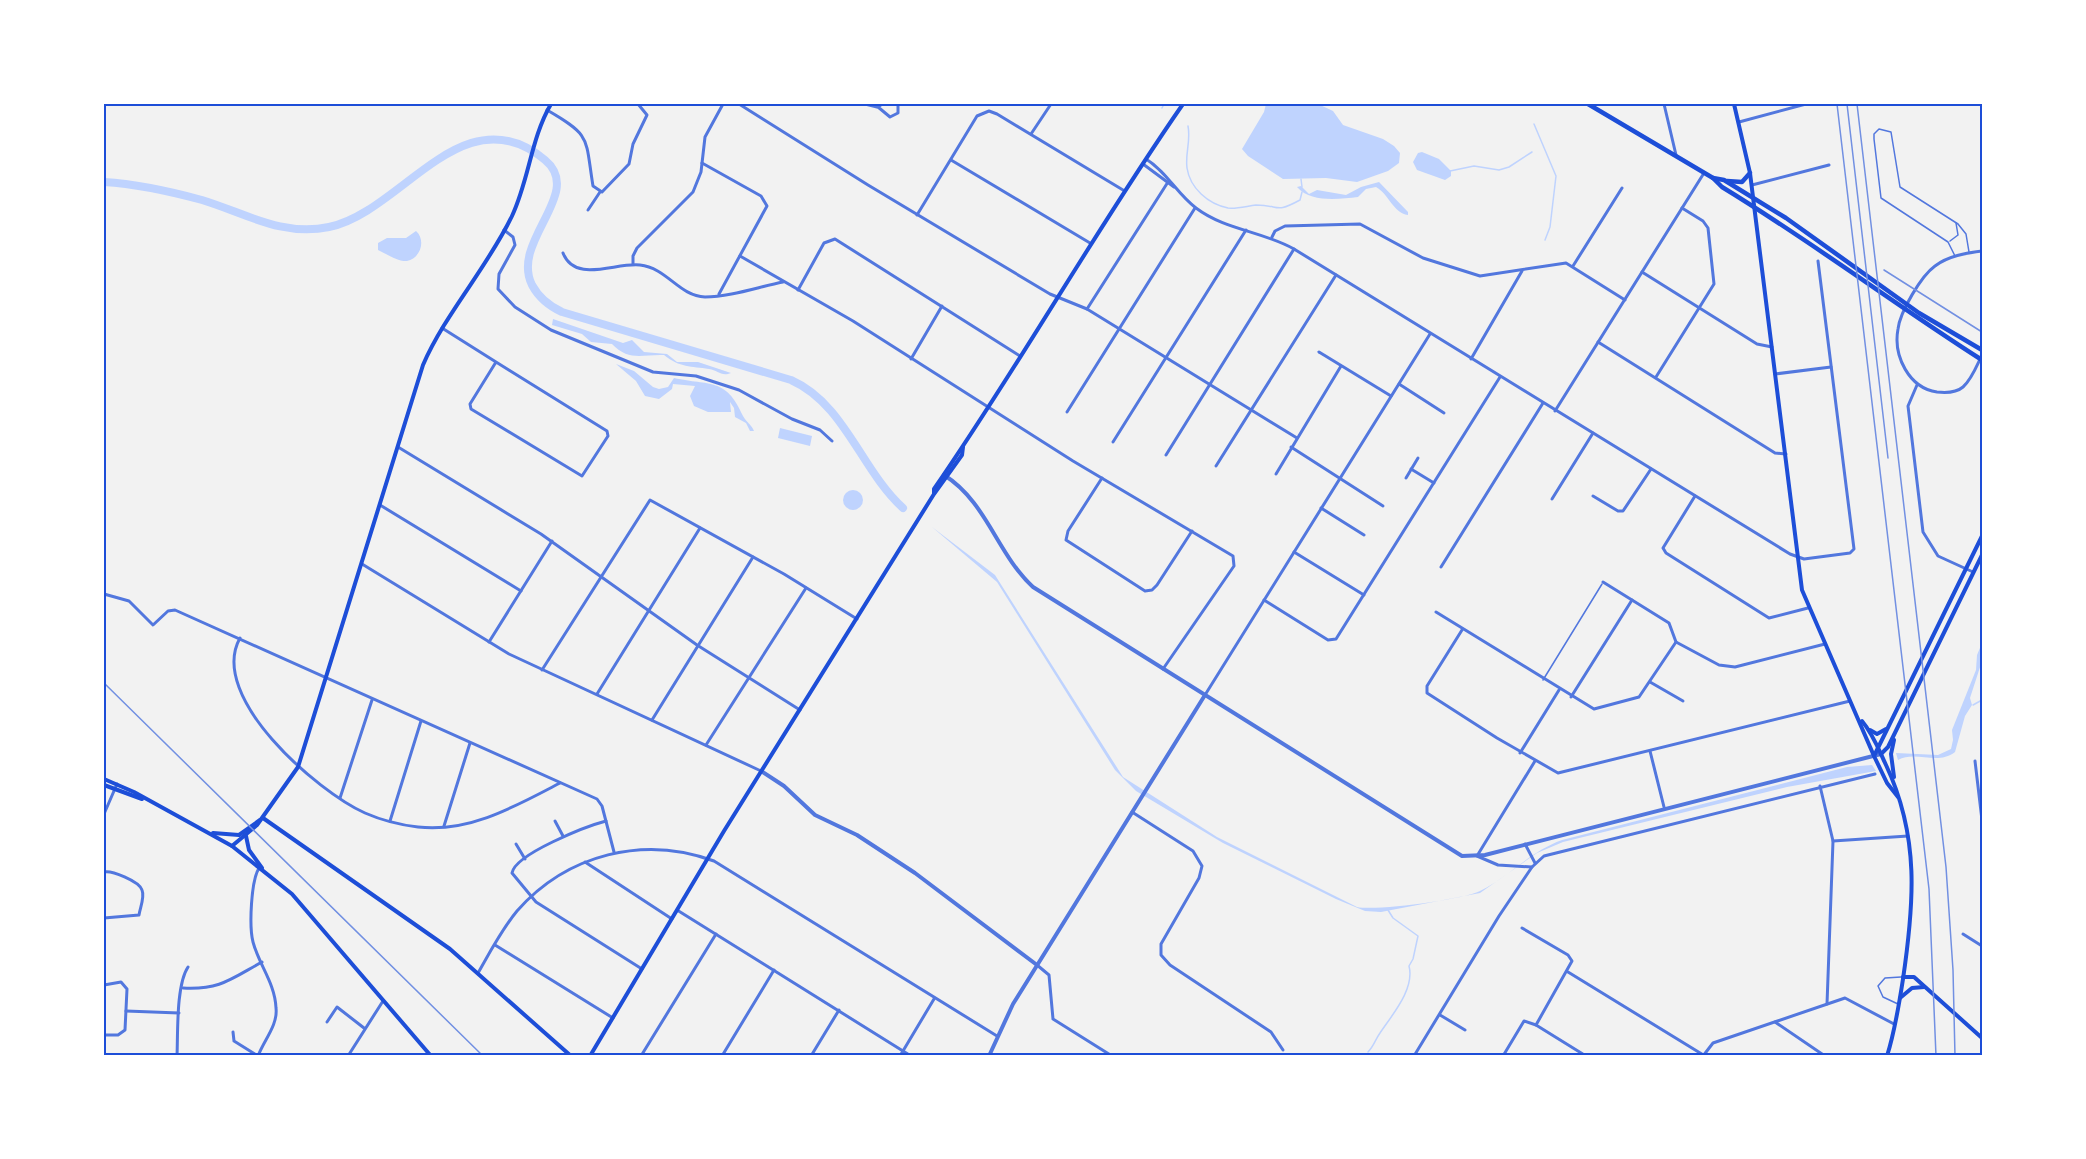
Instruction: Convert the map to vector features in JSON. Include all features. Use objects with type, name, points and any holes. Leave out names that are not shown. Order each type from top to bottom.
[{"type":"main road","points":[[232,846],[246,836],[263,818],[298,767],[328,678],[423,365],[442,328],[471,287],[504,230],[521,195],[550,104]]},
{"type":"main road","points":[[590,1056],[761,771],[924,511],[934,494],[934,489],[945,476],[1124,190],[1183,104]]},
{"type":"main road","points":[[1588,104],[1713,178],[1722,187],[1982,358]]},
{"type":"main road","points":[[1734,104],[1752,185],[1797,557],[1808,608],[1871,746],[1895,783]]},
{"type":"main road","points":[[1713,178],[1742,182],[1750,173]]},
{"type":"main road","points":[[1724,180],[1786,218],[1919,313],[1983,350]]},
{"type":"main road","points":[[1877,752],[1983,536]]},
{"type":"main road","points":[[1877,752],[1888,747],[1983,555]]},
{"type":"main road","points":[[1860,720],[1873,732],[1881,734],[1891,724]]},
{"type":"main road","points":[[1867,727],[1887,783],[1898,797]]},
{"type":"main road","points":[[1887,1056],[1899,1004],[1913,912],[1913,880],[1908,836],[1895,783],[1891,754],[1897,728]]},
{"type":"main road","points":[[104,779],[209,832],[232,846],[266,873],[305,908],[429,1054]]},
{"type":"main road","points":[[104,785],[116,787]]},
{"type":"main road","points":[[209,832],[239,835],[263,818]]},
{"type":"main road","points":[[263,818],[450,949],[571,1056]]},
{"type":"main road","points":[[246,836],[249,850],[266,873]]},
{"type":"main road","points":[[1903,977],[1914,977],[1983,1038]]},
{"type":"main road","points":[[1900,998],[1912,988],[1926,988]]},
{"type":"street","points":[[588,210],[600,192],[605,191],[630,162],[633,144],[647,115],[638,104]]},
{"type":"street","points":[[633,264],[633,255],[637,248],[693,192],[700,177],[705,137],[723,104]]},
{"type":"street","points":[[741,104],[917,215],[1057,296],[1087,309],[1296,438]]},
{"type":"street","points":[[865,104],[878,107],[885,115],[893,116],[899,110],[897,104]]},
{"type":"street","points":[[878,107],[882,104]]},
{"type":"street","points":[[1031,134],[1051,104]]},
{"type":"street","points":[[1664,104],[1676,155]]},
{"type":"street","points":[[1739,122],[1806,104]]},
{"type":"street","points":[[547,110],[583,135],[593,186],[600,192]]},
{"type":"street","points":[[917,215],[977,116],[984,112],[997,114],[1124,190]]},
{"type":"street","points":[[1145,158],[1159,168],[1179,192]]},
{"type":"street","points":[[951,160],[1090,243]]},
{"type":"street","points":[[702,163],[757,194],[766,202],[766,210],[719,295]]},
{"type":"street","points":[[1142,163],[1168,182],[1195,208],[1223,224],[1272,237],[1294,249],[1555,411],[1797,557],[1804,559],[1853,552],[1818,261]]},
{"type":"street","points":[[1752,185],[1830,165]]},
{"type":"street","points":[[1555,411],[1704,173]]},
{"type":"street","points":[[1087,309],[1168,182]]},
{"type":"street","points":[[1573,266],[1622,188]]},
{"type":"street","points":[[1067,412],[1195,208]]},
{"type":"street","points":[[1656,377],[1714,282],[1708,228],[1703,221],[1682,208]]},
{"type":"street","points":[[1272,237],[1275,231],[1285,226],[1355,223],[1423,258],[1480,276],[1522,271],[1560,262],[1573,266],[1625,300]]},
{"type":"street","points":[[504,230],[513,237],[515,245],[499,274],[498,289],[515,307],[552,330],[653,372],[696,376],[739,390],[792,419],[820,430],[832,441]]},
{"type":"street","points":[[1113,442],[1246,230]]},
{"type":"street","points":[[798,290],[824,243],[833,239],[1020,356]]},
{"type":"street","points":[[1166,455],[1294,249]]},
{"type":"street","points":[[1982,358],[1968,382],[1960,389],[1945,393],[1917,385],[1904,367],[1898,350],[1898,329],[1902,316],[1922,280],[1935,266],[1955,256],[1983,251]]},
{"type":"street","points":[[563,253],[573,264],[586,270],[633,264],[657,269],[695,295],[719,295],[783,282]]},
{"type":"street","points":[[740,256],[1233,556],[1235,561],[1212,601],[1163,669]]},
{"type":"street","points":[[1471,359],[1522,271]]},
{"type":"street","points":[[1642,272],[1762,347],[1772,347]]},
{"type":"street","points":[[1216,466],[1336,275]]},
{"type":"street","points":[[911,359],[942,306]]},
{"type":"street","points":[[442,328],[607,431],[608,436],[582,476],[471,409],[470,404],[496,362]]},
{"type":"street","points":[[989,1056],[1013,1004],[1430,334]]},
{"type":"street","points":[[1598,342],[1777,454],[1786,454]]},
{"type":"street","points":[[1319,352],[1391,396]]},
{"type":"street","points":[[1276,474],[1341,366]]},
{"type":"street","points":[[1775,374],[1832,367]]},
{"type":"street","points":[[1264,600],[1330,640],[1337,637],[1500,377]]},
{"type":"street","points":[[1399,384],[1444,413]]},
{"type":"street","points":[[1917,385],[1908,406],[1923,532],[1938,556],[1974,573]]},
{"type":"street","points":[[1441,567],[1543,403]]},
{"type":"street","points":[[1552,499],[1593,433]]},
{"type":"street","points":[[398,447],[552,541],[697,645],[800,710]]},
{"type":"street","points":[[1291,447],[1383,506]]},
{"type":"street","points":[[1406,478],[1418,458]]},
{"type":"street","points":[[1411,469],[1434,483]]},
{"type":"street","points":[[1593,496],[1618,511],[1623,511],[1651,469]]},
{"type":"street","points":[[945,476],[977,505],[1012,563],[1033,587],[1456,853],[1468,857],[1877,752]]},
{"type":"street","points":[[1102,478],[1068,531],[1066,540],[1145,591],[1152,590],[1157,585],[1191,531]]},
{"type":"street","points":[[1695,496],[1664,550],[1769,618],[1808,608]]},
{"type":"street","points":[[542,670],[650,500],[753,557],[857,619]]},
{"type":"street","points":[[380,505],[521,591]]},
{"type":"street","points":[[1321,508],[1364,535]]},
{"type":"street","points":[[597,694],[700,528]]},
{"type":"street","points":[[489,642],[552,541]]},
{"type":"street","points":[[1294,552],[1364,595]]},
{"type":"street","points":[[652,720],[753,557]]},
{"type":"street","points":[[362,564],[489,642],[542,670],[761,771],[784,786],[818,817],[857,835],[915,873],[1037,965],[1049,975],[1053,1019],[1112,1056]]},
{"type":"street","points":[[1603,582],[1669,623],[1676,642],[1719,665],[1735,667],[1825,644]]},
{"type":"street","points":[[706,745],[806,588]]},
{"type":"street","points":[[104,594],[129,601],[153,625],[172,609],[598,800],[614,852]]},
{"type":"street","points":[[1571,697],[1632,600]]},
{"type":"street","points":[[1436,612],[1559,690],[1588,707],[1598,709],[1633,700],[1650,682],[1676,642]]},
{"type":"street","points":[[1462,630],[1427,686],[1427,693],[1520,753],[1563,773],[1851,701]]},
{"type":"street","points":[[240,638],[233,655],[235,676],[240,689],[267,734],[298,767],[363,812],[419,827],[474,822],[499,813],[560,783]]},
{"type":"street","points":[[1650,682],[1683,701]]},
{"type":"street","points":[[1520,753],[1559,690]]},
{"type":"street","points":[[340,798],[373,699]]},
{"type":"street","points":[[390,821],[421,721]]},
{"type":"street","points":[[444,826],[470,742]]},
{"type":"street","points":[[1650,752],[1664,807]]},
{"type":"street","points":[[1477,856],[1535,761]]},
{"type":"street","points":[[1975,761],[1983,820]]},
{"type":"street","points":[[1534,861],[1552,853],[1875,774]]},
{"type":"street","points":[[1820,786],[1833,841],[1827,1004]]},
{"type":"street","points":[[104,814],[116,787]]},
{"type":"street","points":[[104,802],[108,804]]},
{"type":"street","points":[[1132,812],[1192,850],[1202,866],[1199,878],[1161,944],[1161,955],[1170,965],[1270,1032],[1283,1050]]},
{"type":"street","points":[[555,821],[563,836]]},
{"type":"street","points":[[606,821],[563,836],[513,867],[512,874],[536,902],[642,969]]},
{"type":"street","points":[[1833,841],[1908,836]]},
{"type":"street","points":[[516,844],[525,859]]},
{"type":"street","points":[[1414,1056],[1499,916],[1532,867],[1534,861],[1525,844]]},
{"type":"street","points":[[478,973],[511,918],[532,896],[556,878],[585,862],[614,852],[664,849],[686,851],[708,859],[997,1036]]},
{"type":"street","points":[[1477,856],[1507,866],[1532,867]]},
{"type":"street","points":[[585,862],[672,919]]},
{"type":"street","points":[[233,1032],[234,1041],[258,1056],[275,1022],[272,984],[252,934],[254,878],[260,868]]},
{"type":"street","points":[[104,872],[111,871],[139,885],[143,895],[139,915],[104,918]]},
{"type":"street","points":[[677,910],[912,1056]]},
{"type":"street","points":[[1522,928],[1570,957],[1572,961],[1568,972],[1536,1025]]},
{"type":"street","points":[[640,1056],[716,934]]},
{"type":"street","points":[[1963,934],[1983,946]]},
{"type":"street","points":[[495,945],[613,1018]]},
{"type":"street","points":[[183,988],[203,990],[214,987],[262,962]]},
{"type":"street","points":[[177,1056],[179,1013],[188,968]]},
{"type":"street","points":[[722,1056],[774,970]]},
{"type":"street","points":[[1568,972],[1704,1055],[1710,1044],[1845,998],[1852,999],[1894,1024]]},
{"type":"street","points":[[104,985],[120,982],[125,984],[126,1011],[123,1032],[117,1035],[104,1035]]},
{"type":"street","points":[[348,1056],[384,999]]},
{"type":"street","points":[[900,1056],[934,999]]},
{"type":"street","points":[[327,1022],[337,1007],[365,1028]]},
{"type":"street","points":[[811,1056],[839,1010]]},
{"type":"street","points":[[126,1011],[179,1013]]},
{"type":"street","points":[[1440,1015],[1465,1030]]},
{"type":"street","points":[[1503,1056],[1524,1021],[1536,1025],[1586,1056]]},
{"type":"street","points":[[1775,1022],[1825,1056]]},
{"type":"lane","points":[[1955,256],[1948,242],[1883,200],[1874,139],[1876,131],[1882,128],[1891,132],[1900,187],[1956,222],[1966,234],[1969,253]]},
{"type":"lane","points":[[1948,242],[1958,235],[1956,222]]},
{"type":"lane","points":[[1543,680],[1603,582]]},
{"type":"lane","points":[[1899,1004],[1883,997],[1878,986],[1886,978],[1903,977]]},
{"type":"water","points":[[1266,104],[1318,104],[1333,111],[1343,125],[1383,139],[1394,146],[1400,153],[1399,163],[1388,171],[1357,182],[1326,178],[1283,179],[1248,156],[1242,149],[1264,112]]},
{"type":"water","points":[[1422,152],[1439,159],[1451,171],[1451,176],[1445,180],[1417,170],[1413,162],[1418,153]]},
{"type":"water","points":[[1379,182],[1408,212],[1408,215],[1398,211],[1376,187],[1366,189],[1358,197],[1334,199],[1310,196],[1297,187],[1301,186],[1309,194],[1317,190],[1346,195],[1361,187]]},
{"type":"water","points":[[416,231],[421,244],[419,253],[412,259],[400,260],[378,250],[378,243],[387,238],[406,238]]},
{"type":"water","points":[[553,319],[623,343],[632,340],[644,352],[667,354],[677,362],[698,362],[731,373],[722,374],[691,367],[681,364],[670,359],[664,355],[630,355],[618,350],[612,344],[591,342],[582,334],[552,325]]},
{"type":"water","points":[[616,364],[634,371],[653,387],[659,389],[668,387],[674,378],[716,385],[737,403],[744,418],[754,431],[750,431],[746,423],[735,417],[734,408],[730,402],[731,412],[708,412],[694,406],[690,396],[695,386],[673,384],[672,389],[659,399],[645,396],[636,381]]},
{"type":"water","points":[[780,428],[812,436],[810,446],[778,438]]},
{"type":"water","points":[[853,490],[860,493],[863,500],[860,507],[853,510],[846,507],[843,500],[846,493]]},
{"type":"water","points":[[932,527],[995,575],[1123,777],[1217,837],[1357,907],[1400,906],[1438,901],[1381,912],[1365,911],[1223,843],[1136,791],[1115,770],[997,582]]},
{"type":"water","points":[[1982,643],[1982,661],[1970,698],[1972,705],[1965,716],[1955,752],[1941,758],[1912,756],[1898,760],[1896,753],[1938,755],[1951,749],[1952,730],[1976,670],[1977,655]]},
{"type":"water","points":[[1872,765],[1876,771],[1787,787],[1563,842],[1537,853],[1506,874],[1539,851],[1562,840],[1847,767]]},
{"type":"water","points":[[1498,881],[1480,893],[1459,897],[1480,891]]},
{"type":"waterway","points":[[1162,108],[1164,104]]},
{"type":"waterway","points":[[1534,124],[1556,176],[1550,227],[1545,240]]},
{"type":"waterway","points":[[1188,126],[1187,168],[1192,182],[1207,199],[1228,208],[1256,205],[1281,208],[1300,200],[1302,192]]},
{"type":"waterway","points":[[104,182],[165,191],[202,200],[264,222],[295,229],[312,229],[329,227],[356,217],[382,201],[434,162],[460,147],[487,140],[515,143],[545,160],[555,173],[557,187],[553,202],[530,252],[528,268],[532,285],[545,301],[562,312],[791,380],[810,391],[825,405],[852,439],[888,493],[903,508]]},
{"type":"waterway","points":[[1450,171],[1474,166],[1499,170],[1509,167],[1532,152]]},
{"type":"waterway","points":[[1301,179],[1302,187]]},
{"type":"waterway","points":[[1973,705],[1982,700]]},
{"type":"waterway","points":[[1368,1052],[1406,993],[1409,984],[1409,966],[1413,959],[1418,936],[1393,918],[1388,910]]},
{"type":"tram line","points":[[1884,270],[1982,332]]},
{"type":"railway","points":[[1837,104],[1929,889],[1936,1056]]},
{"type":"railway","points":[[1847,104],[1888,458]]},
{"type":"railway","points":[[1857,104],[1946,867],[1953,970],[1955,1056]]},
{"type":"railway","points":[[104,683],[483,1056]]}]
